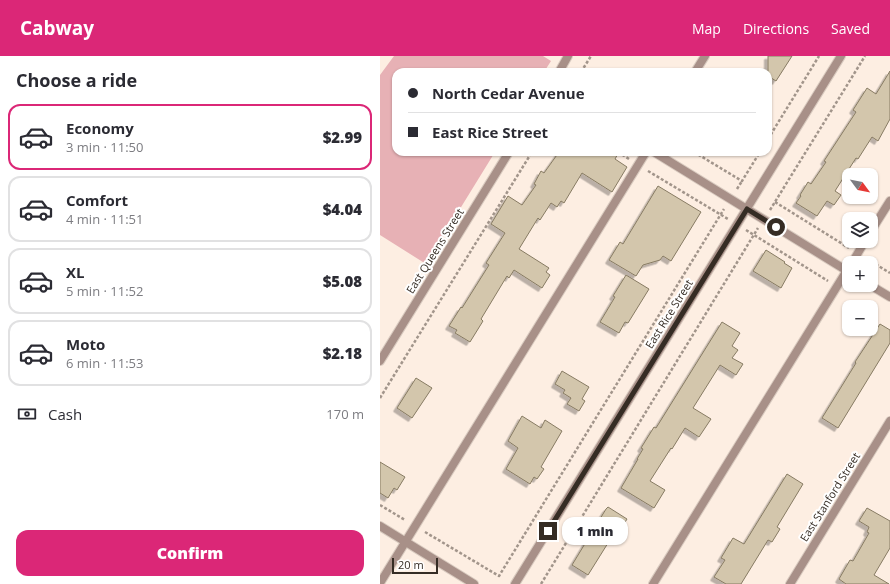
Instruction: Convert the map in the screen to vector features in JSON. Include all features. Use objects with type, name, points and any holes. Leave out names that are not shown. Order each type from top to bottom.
[{"type":"street","points":[[560,68],[568,56]]},
{"type":"street","points":[[698,68],[705,56]]},
{"type":"street","name":"East Rice Street","points":[[515,584],[841,56]]},
{"type":"street","name":"East Queens Street","points":[[380,361],[507,156]]},
{"type":"street","points":[[380,583],[644,156]]},
{"type":"street","points":[[660,156],[842,266]]},
{"type":"street","points":[[878,220],[890,201]]},
{"type":"street","points":[[856,256],[861,248]]},
{"type":"street","points":[[653,584],[842,280]]},
{"type":"street","points":[[878,290],[890,297]]},
{"type":"street","name":"East Stanford Street","points":[[790,584],[890,421]]},
{"type":"street","points":[[380,526],[474,584]]},
{"type":"path","points":[[584,68],[591,56]]},
{"type":"path","points":[[772,132],[819,56]]},
{"type":"path","points":[[541,584],[865,56]]},
{"type":"path","points":[[380,398],[530,156]]},
{"type":"path","points":[[701,156],[742,181]]},
{"type":"path","points":[[380,505],[499,576],[758,156]]},
{"type":"path","points":[[775,202],[890,273]]},
{"type":"shaded area","points":[[394,56],[543,56],[551,61],[547,68],[392,68],[392,156],[493,156],[426,264],[380,235],[380,75]]},
{"type":"building","points":[[768,56],[792,56],[776,81],[772,78],[772,68],[768,68]]},
{"type":"building","points":[[890,71],[890,119],[878,141],[872,137],[858,159],[856,158],[850,168],[842,168],[842,180],[835,191],[841,195],[834,205],[827,201],[817,216],[796,203],[808,182],[811,184],[826,162],[824,161],[856,112],[853,110],[867,88],[876,94]]},
{"type":"building","points":[[556,156],[617,156],[615,159],[627,167],[612,192],[582,173],[564,203],[561,201],[557,207],[551,203],[540,220],[538,218],[519,249],[549,268],[546,272],[550,275],[542,288],[514,270],[509,278],[507,276],[481,319],[483,321],[470,342],[455,333],[457,330],[449,326],[489,265],[486,263],[505,233],[491,224],[508,196],[522,205],[536,185],[534,184],[541,171],[544,173]]},
{"type":"building","points":[[658,186],[701,212],[671,261],[663,256],[660,260],[643,265],[636,276],[609,260],[620,242],[623,244]]},
{"type":"building","points":[[766,250],[792,268],[781,288],[753,271]]},
{"type":"building","points":[[626,275],[649,289],[628,323],[625,322],[619,333],[600,322],[615,297],[613,296]]},
{"type":"building","points":[[722,322],[740,333],[732,346],[738,350],[732,358],[743,364],[736,375],[720,365],[693,408],[711,419],[699,437],[685,428],[672,449],[671,448],[650,481],[665,490],[654,508],[621,488],[643,449],[641,448],[654,427],[656,428]]},
{"type":"building","points":[[880,324],[890,330],[890,343],[838,428],[822,418],[872,336],[878,336],[878,327]]},
{"type":"building","points":[[562,371],[589,387],[582,399],[585,401],[579,411],[567,404],[571,398],[563,393],[565,390],[555,384]]},
{"type":"building","points":[[416,378],[432,388],[412,418],[397,408]]},
{"type":"building","points":[[522,416],[541,428],[545,420],[562,431],[541,467],[544,469],[537,479],[534,477],[530,484],[506,469],[518,448],[508,441]]},
{"type":"building","points":[[380,462],[405,477],[397,490],[394,488],[388,498],[380,493]]},
{"type":"building","points":[[787,474],[803,484],[777,527],[780,529],[772,542],[768,540],[741,584],[726,584],[714,577],[725,560],[721,558],[733,538],[744,544]]},
{"type":"building","points":[[608,507],[627,519],[616,537],[613,535],[588,575],[572,565]]},
{"type":"building","points":[[867,508],[890,521],[890,548],[874,575],[889,584],[846,584],[839,579],[850,560],[853,561],[869,533],[867,532],[869,527],[859,521]]},
{"type":"route","points":[[548,531],[747,209],[776,227]]}]
